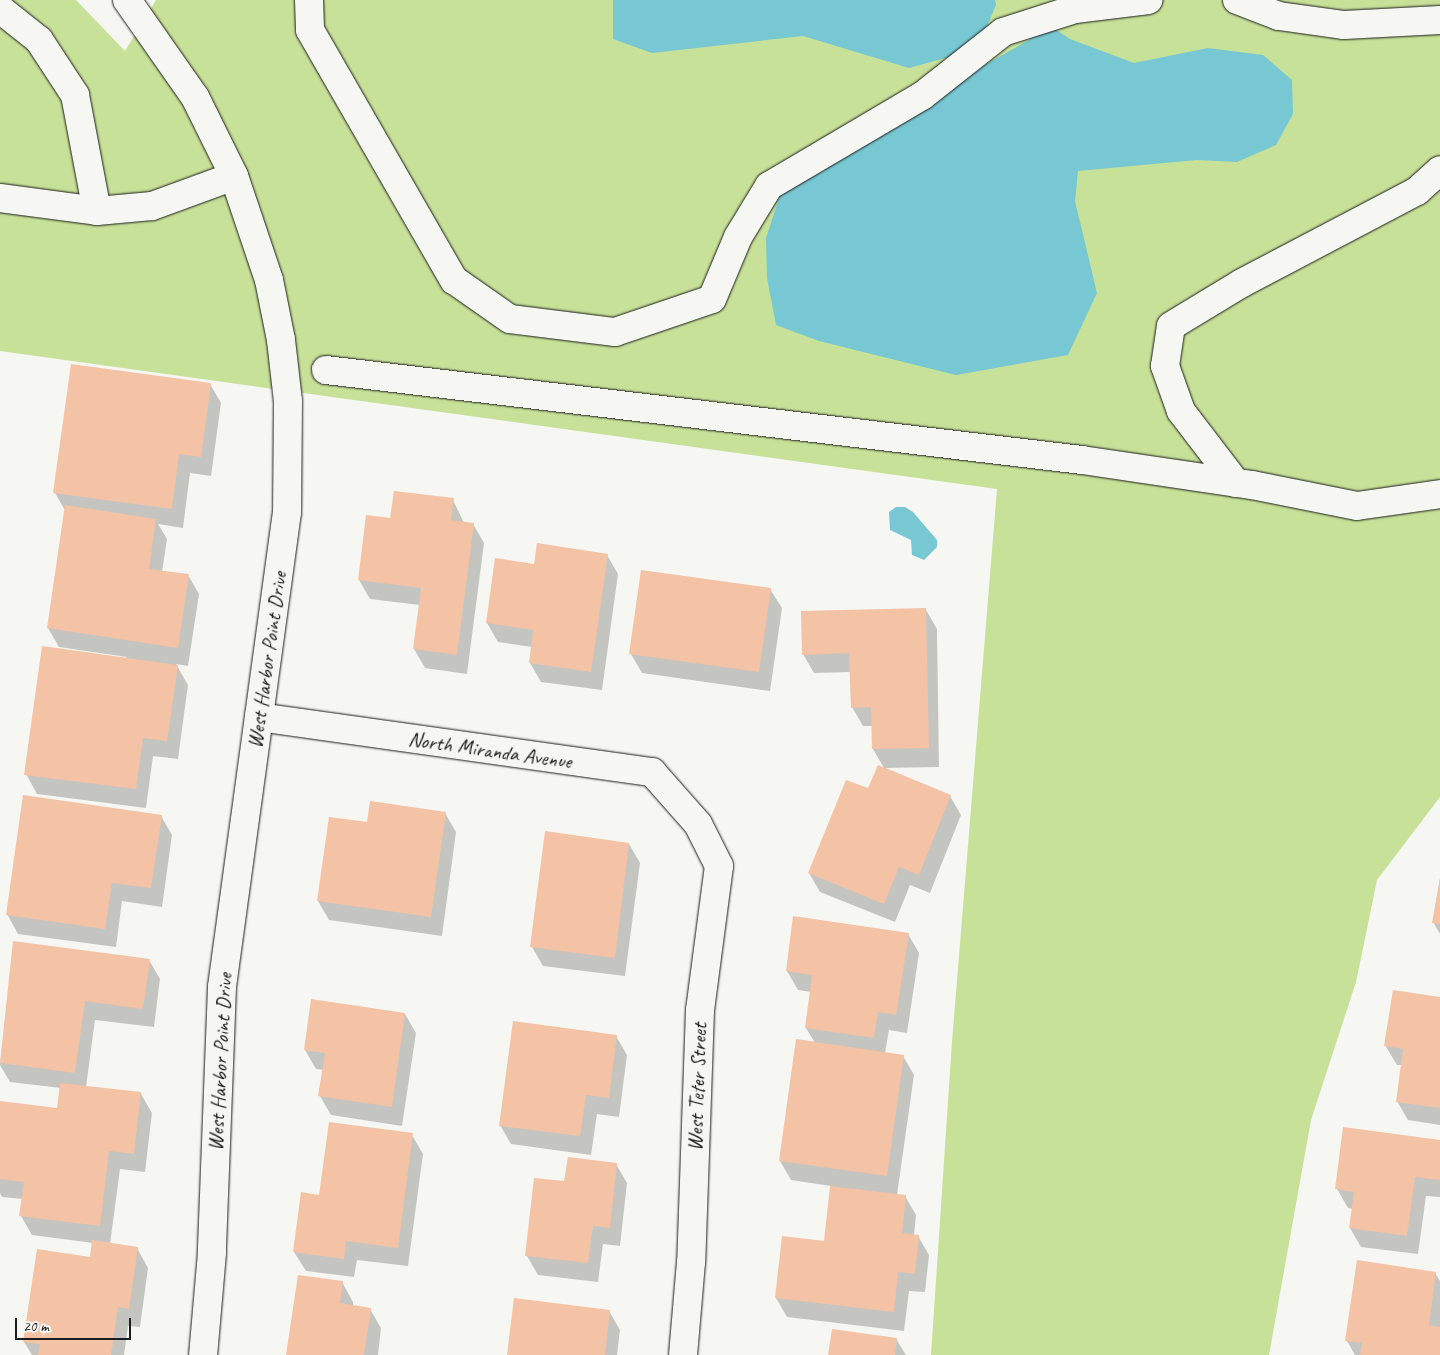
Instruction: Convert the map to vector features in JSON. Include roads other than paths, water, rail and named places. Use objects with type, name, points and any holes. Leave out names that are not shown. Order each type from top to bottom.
[{"type":"street","name":"West Harbor Point Drive","points":[[127,0],[195,97],[234,176],[269,280],[281,340],[288,401],[287,512],[222,987],[212,1254],[203,1355]]},
{"type":"street","points":[[309,0],[310,30],[454,280],[510,318],[615,332],[712,299],[738,237],[768,186],[922,96],[1003,32],[1075,9],[1148,0]]},
{"type":"street","points":[[1237,0],[1279,16],[1344,25],[1440,20]]},
{"type":"street","points":[[0,9],[39,40],[75,95],[97,211]]},
{"type":"street","points":[[1236,483],[1182,412],[1164,366],[1171,326],[1242,283],[1417,191],[1440,170]]},
{"type":"street","points":[[0,198],[97,211],[152,206],[234,176]]},
{"type":"street","points":[[326,370],[1072,459],[1236,483],[1357,506],[1440,494]]},
{"type":"street","name":"North Miranda Avenue","points":[[259,717],[652,772],[698,824]]},
{"type":"street","name":"West Teter Street","points":[[683,1355],[691,1262],[700,1010],[718,866],[698,824]]},
{"type":"water","points":[[613,0],[995,0],[996,5],[985,31],[953,56],[909,68],[803,36],[652,53],[613,39]]},
{"type":"water","points":[[1052,27],[1070,39],[1134,63],[1208,48],[1263,55],[1292,80],[1293,114],[1276,145],[1237,162],[1197,160],[1078,171],[1075,201],[1097,293],[1068,355],[956,375],[819,341],[776,325],[767,278],[766,238],[780,195],[956,81]]},
{"type":"water","points":[[896,507],[905,507],[913,512],[937,540],[937,547],[924,560],[912,555],[911,540],[890,530],[889,512]]}]
